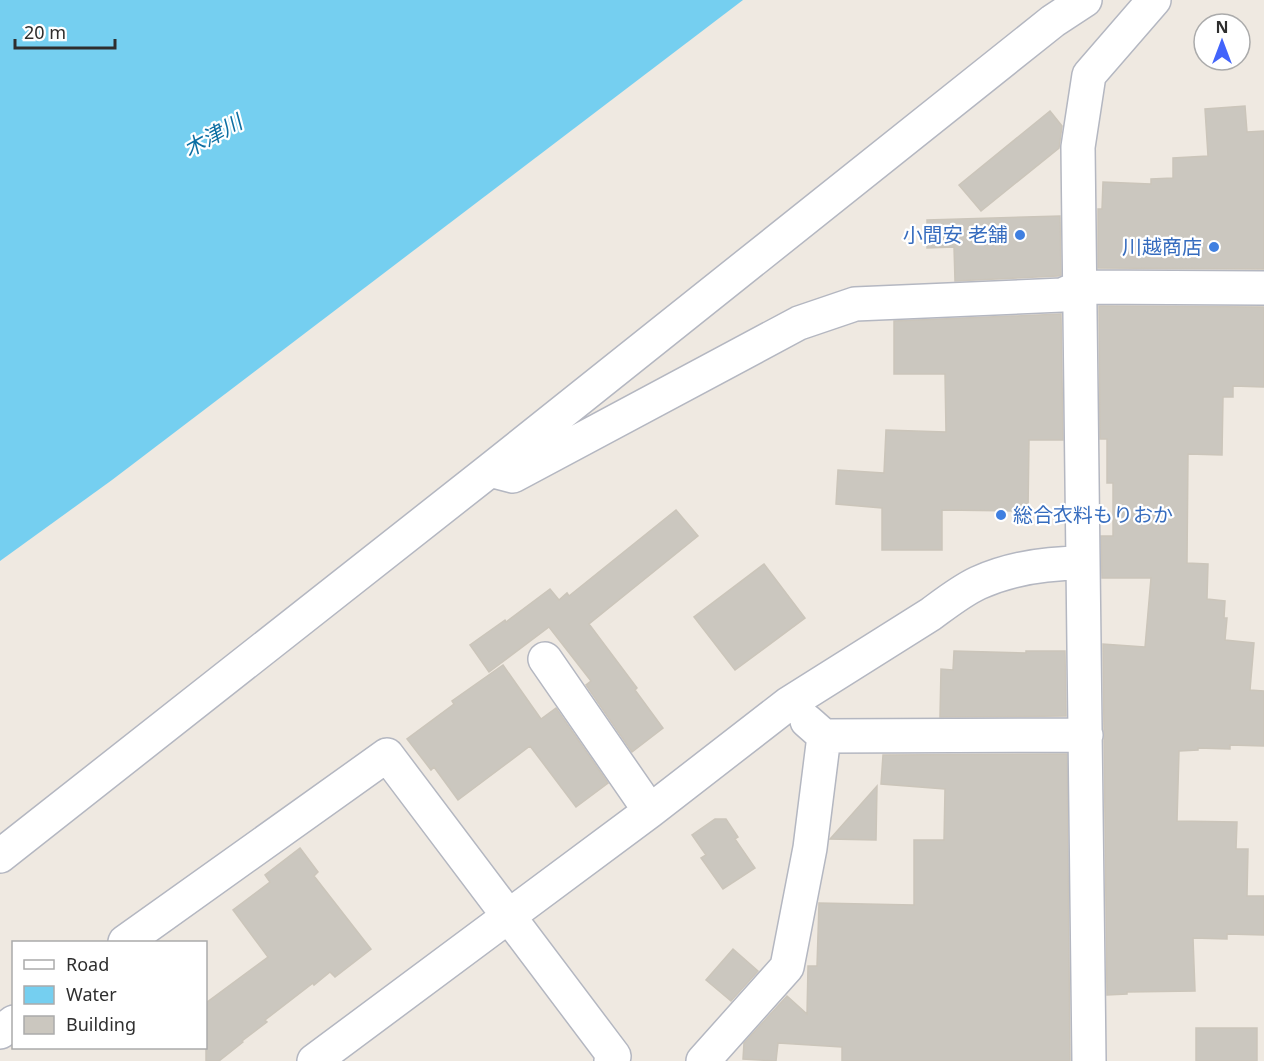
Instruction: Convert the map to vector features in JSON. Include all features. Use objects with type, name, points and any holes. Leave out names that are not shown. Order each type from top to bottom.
[{"type":"street","points":[[0,856],[490,470],[1053,21],[1085,0]]},
{"type":"street","points":[[1089,1061],[1078,147],[1089,75],[1154,0]]},
{"type":"street","points":[[490,470],[513,476],[799,323],[855,303],[1062,295],[1080,287],[1264,288]]},
{"type":"street","points":[[314,1061],[650,811],[788,704],[931,614],[953,597],[1004,573],[1057,563],[1083,563]]},
{"type":"street","points":[[545,659],[650,811]]},
{"type":"street","points":[[788,704],[824,736],[1086,735]]},
{"type":"street","points":[[703,1061],[787,967],[810,848],[824,736]]},
{"type":"street","points":[[126,941],[387,755],[619,1059]]},
{"type":"water","name":"木津川","points":[[0,0],[743,0],[112,480],[0,561]]},
{"type":"building","points":[[1245,106],[1247,132],[1264,131],[1264,269],[1098,268],[1098,209],[1102,209],[1103,182],[1151,184],[1151,179],[1173,178],[1173,158],[1208,156],[1205,109]]},
{"type":"building","points":[[1050,111],[1062,126],[1059,148],[981,211],[959,185]]},
{"type":"building","points":[[1060,216],[1061,275],[1058,276],[955,281],[954,247],[927,248],[927,220]]},
{"type":"building","points":[[1099,306],[1264,307],[1264,387],[1233,386],[1233,397],[1223,397],[1222,455],[1188,454],[1187,563],[1208,564],[1207,599],[1225,601],[1224,618],[1227,618],[1225,640],[1254,643],[1250,690],[1264,691],[1264,746],[1230,745],[1230,749],[1198,748],[1198,750],[1179,751],[1177,821],[1237,822],[1236,849],[1248,849],[1247,896],[1264,896],[1264,935],[1227,934],[1227,939],[1193,938],[1195,991],[1127,992],[1127,994],[1107,995],[1103,644],[1145,647],[1151,578],[1102,578],[1101,536],[1113,536],[1113,483],[1107,483],[1107,439],[1100,439]]},
{"type":"building","points":[[1061,314],[1063,440],[1029,440],[1028,511],[942,510],[942,550],[882,550],[882,508],[836,504],[838,470],[884,473],[886,430],[946,432],[945,374],[894,374],[894,321]]},
{"type":"building","points":[[676,510],[698,536],[589,624],[637,688],[635,690],[663,728],[632,752],[586,685],[591,681],[549,627],[489,672],[470,645],[505,620],[506,622],[550,589],[559,600],[567,593],[569,596]]},
{"type":"building","points":[[764,564],[805,618],[735,670],[694,617]]},
{"type":"building","points":[[954,651],[1026,653],[1026,651],[1065,651],[1066,716],[940,717],[941,669],[953,670]]},
{"type":"building","points":[[503,665],[541,719],[556,708],[608,783],[576,807],[530,746],[458,800],[434,767],[431,770],[407,739],[454,704],[452,701]]},
{"type":"building","points":[[1067,754],[1070,1061],[842,1061],[842,1047],[778,1043],[776,1061],[743,1059],[744,1043],[787,996],[807,1014],[808,966],[817,966],[819,903],[914,905],[914,840],[944,840],[945,789],[881,784],[883,755]]},
{"type":"building","points":[[877,786],[876,840],[830,839]]},
{"type":"building","points":[[715,819],[726,819],[738,837],[735,839],[755,868],[723,889],[701,858],[706,855],[692,835]]},
{"type":"building","points":[[300,848],[318,872],[314,876],[371,949],[335,977],[330,972],[314,985],[313,983],[265,1020],[267,1022],[219,1061],[206,1061],[207,1002],[268,957],[233,910],[270,882],[265,875]]},
{"type":"building","points":[[733,949],[758,971],[731,1001],[706,980]]},
{"type":"building","points":[[1196,1028],[1257,1028],[1257,1061],[1196,1061]]},
{"type":"place","name":"小間安 老舗","points":[[1020,235]]},
{"type":"place","name":"川越商店","points":[[1214,247]]},
{"type":"place","name":"総合衣料もりおか","points":[[1001,515]]}]
